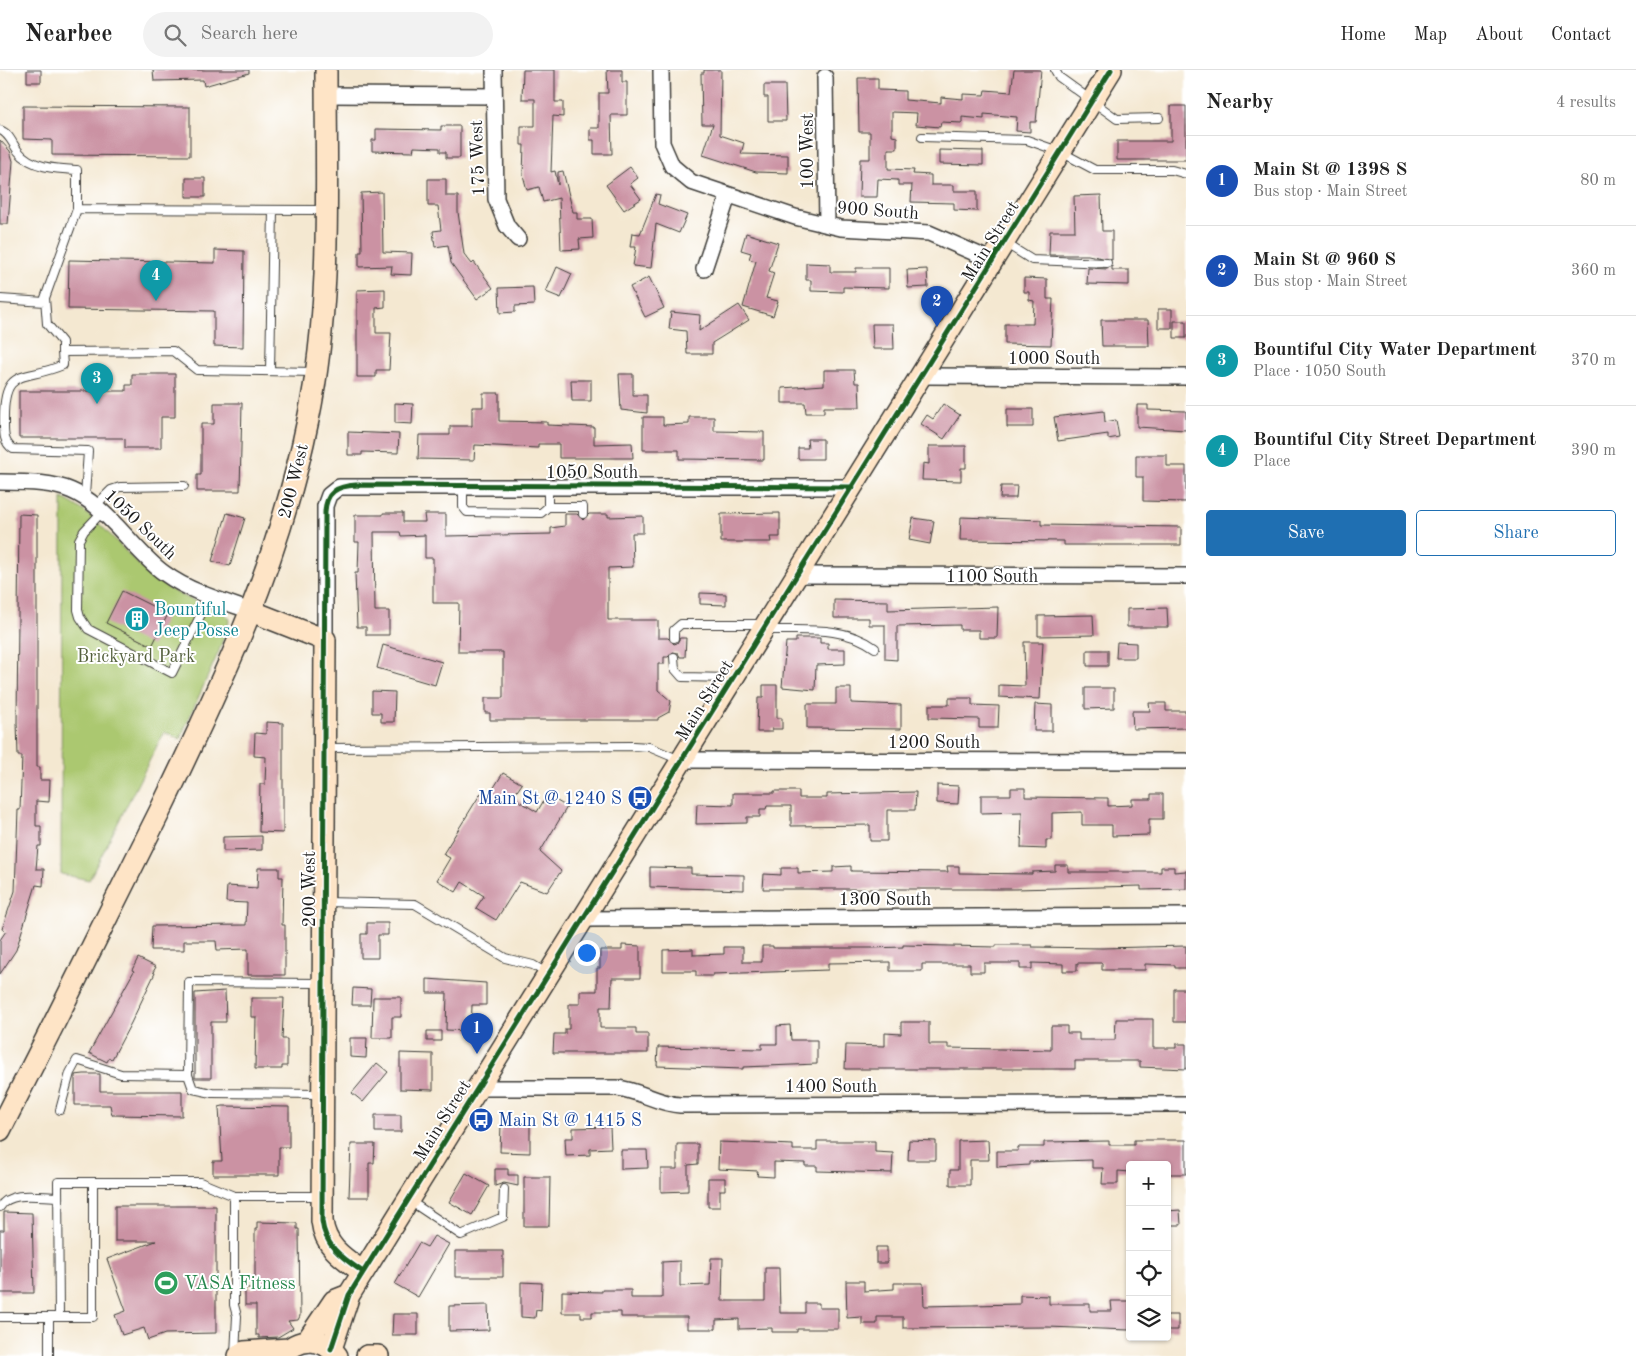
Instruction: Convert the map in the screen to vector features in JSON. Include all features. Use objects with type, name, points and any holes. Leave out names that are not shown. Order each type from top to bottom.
[{"type":"street","name":"200 West","points":[[0,1130],[228,670],[285,516],[308,419],[322,320],[326,210],[326,70]]},
{"type":"street","name":"175 West","points":[[494,70],[496,199],[507,226],[518,239]]},
{"type":"street","name":"900 South","points":[[661,70],[661,134],[668,159],[678,173],[698,186],[826,225],[860,230],[930,233],[993,262]]},
{"type":"street","name":"Main Street","points":[[334,1352],[349,1295],[1093,102],[1111,70]]},
{"type":"street","name":"100 West","points":[[825,77],[826,225]]},
{"type":"street","points":[[326,95],[494,96]]},
{"type":"street","points":[[704,269],[728,196]]},
{"type":"street","name":"1000 South","points":[[922,376],[1186,377]]},
{"type":"street","name":"1050 South","points":[[0,482],[42,483],[71,490],[95,504],[155,566],[180,583],[251,611]]},
{"type":"street","name":"1050 South","points":[[333,491],[345,486],[853,487]]},
{"type":"street","name":"200 West","points":[[333,491],[325,506],[323,1231],[329,1245],[344,1259],[363,1272]]},
{"type":"street","name":"1100 South","points":[[798,575],[1186,576]]},
{"type":"street","points":[[251,611],[325,640]]},
{"type":"street","name":"1200 South","points":[[682,760],[1186,761]]},
{"type":"street","name":"1300 South","points":[[584,919],[1186,916]]},
{"type":"street","name":"1400 South","points":[[478,1088],[617,1088],[634,1091],[664,1103],[680,1105],[1186,1104]]},
{"type":"street","name":"Main Street","points":[[292,1348],[334,1301],[349,1295]]},
{"type":"street","points":[[239,1356],[244,1352],[292,1348],[316,1341],[334,1352]]},
{"type":"street","points":[[367,1356],[378,1356]]},
{"type":"lane","points":[[1055,70],[1059,77],[1117,119],[1159,118]]},
{"type":"lane","points":[[0,130],[10,138],[18,151],[26,159],[51,169],[77,170],[77,209],[45,302],[47,324],[62,342],[63,365],[15,380],[8,388],[4,398],[4,436],[7,445],[13,449],[88,451],[95,504]]},
{"type":"lane","points":[[922,138],[1027,140],[1061,152],[1095,170],[1172,170],[1186,174]]},
{"type":"lane","points":[[77,209],[326,210]]},
{"type":"lane","points":[[270,371],[274,210]]},
{"type":"lane","points":[[1005,243],[1032,260],[1107,263]]},
{"type":"lane","points":[[0,299],[45,302]]},
{"type":"lane","points":[[62,352],[173,351],[197,370],[316,372]]},
{"type":"lane","points":[[184,486],[120,487],[111,490],[95,504],[79,540],[78,610],[80,617],[88,628],[172,672],[210,596]]},
{"type":"lane","points":[[463,486],[463,507],[468,512],[541,513],[548,507],[583,507],[583,514]]},
{"type":"lane","points":[[548,486],[548,507]]},
{"type":"lane","points":[[674,638],[674,630],[680,624],[765,627],[834,632],[863,639],[875,648]]},
{"type":"lane","points":[[674,657],[675,669],[682,677],[734,678]]},
{"type":"lane","points":[[324,748],[632,746],[649,748],[682,760]]},
{"type":"lane","points":[[323,902],[415,904],[505,958],[533,965],[549,974]]},
{"type":"lane","points":[[323,983],[189,982],[188,1075],[193,1089],[212,1094],[323,1094]]},
{"type":"lane","points":[[60,1110],[70,1073],[77,1060],[121,1074],[188,1075]]},
{"type":"lane","points":[[59,1317],[58,1182],[200,1182],[234,1196],[322,1196]]},
{"type":"lane","points":[[0,1317],[93,1316],[93,1182]]},
{"type":"lane","points":[[408,1200],[461,1235],[503,1217],[504,1189]]},
{"type":"lane","points":[[234,1196],[234,1305],[237,1316],[234,1356]]},
{"type":"lane","points":[[0,1208],[3,1202],[12,1197],[58,1197]]},
{"type":"lane","points":[[49,1317],[49,1356]]},
{"type":"green space","name":"Brickyard Park","points":[[62,498],[88,514],[140,566],[159,582],[186,597],[223,612],[230,619],[219,651],[180,739],[164,732],[89,880],[61,874]]},
{"type":"building","points":[[27,70],[41,70],[41,82],[27,82]]},
{"type":"building","points":[[153,70],[249,70],[249,73],[204,86],[203,80],[154,81]]},
{"type":"building","points":[[523,70],[555,70],[555,102],[563,102],[563,117],[553,116],[551,172],[555,171],[558,185],[558,172],[563,171],[573,212],[577,212],[577,219],[592,219],[593,238],[579,239],[580,249],[561,250],[559,198],[543,202],[539,187],[527,190],[523,175],[524,145],[521,145],[521,126],[535,126],[535,99],[522,99]]},
{"type":"building","points":[[607,70],[622,70],[622,82],[627,82],[627,115],[611,115],[612,154],[594,154],[594,140],[590,140],[590,128],[599,128],[599,93],[608,93]]},
{"type":"building","points":[[704,70],[721,70],[720,135],[744,143],[741,154],[788,155],[788,173],[756,172],[703,155],[713,124],[702,124],[701,73],[704,73]]},
{"type":"building","points":[[1014,70],[1041,70],[1036,122],[1030,122],[1030,132],[1016,131],[1017,117],[984,114],[984,119],[962,117],[962,123],[941,122],[940,127],[916,125],[917,113],[892,112],[892,136],[897,137],[897,149],[888,149],[888,169],[914,170],[913,174],[931,175],[931,185],[954,185],[954,191],[977,191],[977,211],[954,210],[954,203],[911,202],[912,185],[898,185],[898,180],[878,179],[877,197],[859,197],[860,159],[870,159],[870,132],[859,132],[858,78],[878,78],[878,90],[905,91],[905,100],[941,103],[941,97],[963,99],[963,94],[984,95],[985,90],[1011,92]]},
{"type":"building","points":[[764,85],[785,85],[786,121],[768,121],[768,97],[764,97]]},
{"type":"building","points":[[23,106],[190,107],[190,156],[52,155],[52,140],[23,139]]},
{"type":"building","points":[[1171,106],[1186,106],[1186,160],[1117,160],[1117,141],[1171,141]]},
{"type":"building","points":[[441,126],[460,126],[460,158],[446,158],[446,152],[440,152],[440,148],[414,147],[413,152],[372,151],[372,140],[376,140],[376,129],[441,130]]},
{"type":"building","points":[[0,140],[10,151],[13,161],[8,224],[0,224]]},
{"type":"building","points":[[939,150],[983,151],[983,165],[939,164]]},
{"type":"building","points":[[630,167],[638,178],[630,184],[641,199],[624,210],[606,185]]},
{"type":"building","points":[[186,178],[205,178],[205,197],[186,197]]},
{"type":"building","points":[[428,179],[446,179],[446,196],[458,196],[458,212],[464,254],[472,264],[474,262],[493,288],[477,299],[451,263],[448,245],[435,247],[433,231],[441,230],[438,206],[428,206]]},
{"type":"building","points":[[382,192],[383,252],[412,253],[411,275],[391,274],[392,266],[359,267],[359,252],[362,252],[361,193]]},
{"type":"building","points":[[656,194],[660,195],[658,204],[687,215],[679,233],[656,224],[651,268],[633,266],[636,247],[630,247],[632,233],[640,234]]},
{"type":"building","points":[[1101,195],[1102,231],[1112,231],[1112,260],[1088,255],[1049,255],[1050,231],[1075,231],[1074,196]]},
{"type":"building","points":[[746,233],[778,243],[769,271],[774,273],[766,298],[778,301],[773,316],[743,307],[756,261],[749,259],[751,253],[741,250]]},
{"type":"building","points":[[215,250],[244,251],[243,347],[214,346],[214,311],[68,309],[69,260],[215,263]]},
{"type":"building","points":[[806,263],[830,264],[830,272],[856,272],[856,268],[889,268],[889,288],[843,287],[843,292],[811,291],[811,280],[806,280]]},
{"type":"building","points":[[1112,266],[1112,270],[1129,270],[1129,285],[1087,284],[1088,268],[1107,269]]},
{"type":"building","points":[[557,267],[572,274],[561,298],[546,292]]},
{"type":"building","points":[[927,269],[928,287],[908,288],[907,270]]},
{"type":"building","points":[[649,277],[664,308],[645,317],[630,287]]},
{"type":"building","points":[[1024,278],[1047,279],[1047,299],[1053,299],[1051,345],[1005,344],[1005,324],[1033,324],[1034,301],[1029,300],[1029,292],[1024,292]]},
{"type":"building","points":[[533,287],[534,305],[515,306],[515,312],[500,313],[499,288]]},
{"type":"building","points":[[385,289],[385,307],[376,308],[376,333],[391,333],[389,370],[376,370],[376,377],[357,377],[357,290]]},
{"type":"building","points":[[739,305],[749,320],[712,343],[712,354],[687,354],[686,331],[669,329],[671,312],[700,315],[699,331]]},
{"type":"building","points":[[1158,309],[1172,309],[1172,328],[1158,328]]},
{"type":"building","points":[[1101,320],[1148,320],[1149,346],[1102,346]]},
{"type":"building","points":[[1174,321],[1186,321],[1186,338],[1174,338]]},
{"type":"building","points":[[872,324],[893,324],[894,349],[873,349]]},
{"type":"building","points":[[824,370],[854,370],[855,383],[859,383],[860,407],[824,407],[824,413],[806,413],[805,403],[782,403],[782,388],[824,385]]},
{"type":"building","points":[[132,374],[175,374],[175,417],[161,417],[161,448],[125,448],[125,439],[122,438],[19,438],[19,391],[126,391],[126,385],[132,385]]},
{"type":"building","points":[[619,374],[633,374],[633,395],[647,395],[647,413],[621,410]]},
{"type":"building","points":[[571,380],[591,380],[591,401],[572,401]]},
{"type":"building","points":[[483,393],[499,393],[499,421],[547,422],[547,425],[594,427],[594,444],[632,443],[633,458],[559,458],[559,444],[538,444],[538,448],[475,445],[474,460],[418,459],[419,435],[450,435],[450,426],[472,426],[472,407],[483,407]]},
{"type":"building","points":[[214,403],[242,403],[240,491],[197,491],[197,475],[201,475],[201,424],[214,424]]},
{"type":"building","points":[[395,403],[413,404],[412,424],[395,423]]},
{"type":"building","points":[[943,404],[960,415],[944,439],[921,424],[927,415],[933,419]]},
{"type":"building","points":[[1137,405],[1148,405],[1148,410],[1186,411],[1186,430],[1137,427]]},
{"type":"building","points":[[1007,409],[1033,409],[1033,427],[1007,427]]},
{"type":"building","points":[[1104,411],[1105,422],[1116,420],[1119,437],[1108,439],[1108,434],[1058,441],[1054,417]]},
{"type":"building","points":[[643,417],[663,417],[663,425],[689,424],[689,417],[714,417],[714,431],[764,432],[764,460],[679,459],[679,450],[643,450]]},
{"type":"building","points":[[348,432],[399,434],[398,453],[362,452],[362,455],[348,455]]},
{"type":"building","points":[[807,439],[823,439],[823,459],[798,459],[798,448],[808,448]]},
{"type":"building","points":[[929,446],[966,446],[966,468],[961,468],[961,481],[922,480],[923,463],[929,464]]},
{"type":"building","points":[[1136,455],[1167,455],[1167,466],[1186,466],[1186,502],[1143,501],[1143,477],[1136,477]]},
{"type":"building","points":[[1001,486],[1017,486],[1016,498],[1000,498]]},
{"type":"building","points":[[227,513],[245,518],[230,566],[212,561]]},
{"type":"building","points":[[383,513],[403,513],[403,522],[425,522],[424,514],[446,514],[446,536],[551,534],[551,528],[565,526],[565,514],[577,514],[583,520],[589,514],[608,514],[608,517],[643,516],[643,533],[632,533],[633,567],[608,568],[608,620],[658,620],[658,638],[668,638],[674,644],[680,638],[686,638],[685,657],[680,657],[678,653],[673,652],[668,657],[664,657],[664,664],[658,664],[658,690],[671,701],[669,712],[658,718],[658,720],[490,720],[490,713],[485,713],[485,698],[503,698],[503,652],[458,652],[459,603],[433,603],[433,558],[425,558],[425,535],[401,536],[400,532],[374,532],[375,611],[389,611],[389,635],[366,635],[366,627],[357,627],[355,573],[358,573],[359,542],[355,542],[355,515],[383,515]]},
{"type":"building","points":[[780,513],[780,537],[770,537],[771,542],[721,542],[721,514]]},
{"type":"building","points":[[19,514],[37,515],[37,767],[40,767],[40,780],[50,780],[49,802],[36,801],[36,826],[41,826],[41,846],[38,846],[36,869],[44,869],[43,886],[36,885],[16,950],[0,974],[0,940],[6,931],[2,929],[15,891],[18,810],[20,810],[22,756],[18,756],[17,722]]},
{"type":"building","points":[[961,517],[1041,520],[1041,525],[1181,527],[1181,545],[1064,545],[1064,541],[960,540]]},
{"type":"building","points":[[913,518],[934,521],[930,544],[909,540]]},
{"type":"building","name":"Bountiful Jeep Posse","points":[[122,591],[168,614],[152,646],[106,623]]},
{"type":"building","points":[[700,593],[726,594],[726,605],[700,604]]},
{"type":"building","points":[[834,600],[888,601],[888,610],[998,607],[997,638],[979,638],[979,630],[960,630],[960,625],[897,626],[897,660],[885,659],[885,625],[869,625],[869,618],[834,618]]},
{"type":"building","points":[[1167,608],[1168,627],[1127,627],[1127,609]]},
{"type":"building","points":[[1093,615],[1094,635],[1038,636],[1038,616]]},
{"type":"building","points":[[796,638],[820,638],[820,643],[828,643],[828,649],[845,649],[845,664],[816,665],[815,690],[782,687],[786,642],[796,642]]},
{"type":"building","points":[[1024,642],[1043,642],[1040,699],[999,697],[999,685],[1025,686]]},
{"type":"building","points":[[1117,642],[1136,643],[1136,658],[1116,658]]},
{"type":"building","points":[[383,645],[442,662],[435,685],[377,668]]},
{"type":"building","points":[[1087,650],[1108,650],[1108,666],[1087,666]]},
{"type":"building","points":[[763,685],[777,685],[777,718],[782,718],[782,729],[772,729],[772,732],[757,732],[758,698],[763,698]]},
{"type":"building","points":[[836,688],[851,688],[851,703],[901,705],[901,729],[807,728],[807,704],[836,704]]},
{"type":"building","points":[[1085,688],[1114,688],[1114,708],[1085,709]]},
{"type":"building","points":[[372,691],[395,692],[394,722],[381,722],[381,713],[372,713]]},
{"type":"building","points":[[949,698],[972,698],[972,705],[999,706],[998,728],[979,728],[979,719],[929,718],[929,705],[949,705]]},
{"type":"building","points":[[1149,703],[1166,703],[1166,711],[1186,711],[1186,728],[1133,729],[1132,711],[1150,711]]},
{"type":"building","points":[[1035,704],[1052,705],[1052,731],[1034,731]]},
{"type":"building","points":[[266,722],[283,723],[283,833],[259,832],[260,784],[265,784],[266,757],[254,756],[255,733],[266,734]]},
{"type":"building","points":[[503,773],[522,784],[513,797],[537,812],[547,795],[567,807],[540,852],[561,871],[547,892],[520,882],[496,920],[476,908],[484,896],[462,882],[456,892],[437,880],[450,858],[443,854],[481,793],[488,797]]},
{"type":"building","points":[[937,785],[959,786],[958,804],[937,803]]},
{"type":"building","points":[[1011,788],[1025,788],[1025,797],[1108,798],[1108,806],[1132,805],[1132,799],[1151,799],[1151,794],[1163,794],[1163,819],[1149,819],[1149,835],[1112,836],[1112,825],[1082,825],[1082,812],[1052,813],[1052,840],[1046,840],[1046,849],[1021,848],[1022,812],[981,813],[981,795],[1011,795]]},
{"type":"building","points":[[774,791],[799,791],[799,798],[827,798],[827,794],[916,792],[915,810],[887,810],[887,841],[870,841],[870,825],[791,826],[791,806],[767,806],[766,809],[760,809],[760,817],[747,817],[747,823],[696,824],[697,804],[733,805],[733,793],[774,793]]},
{"type":"building","points":[[262,836],[262,850],[223,851],[223,837]]},
{"type":"building","points":[[1055,865],[1068,865],[1068,872],[1161,872],[1161,867],[1174,867],[1174,872],[1186,871],[1186,889],[1141,890],[1141,886],[1015,889],[763,889],[764,874],[781,875],[781,868],[798,868],[798,873],[833,872],[833,867],[851,866],[851,871],[948,872],[947,866],[959,866],[959,873],[1032,874],[1032,872],[1055,871]]},
{"type":"building","points":[[650,867],[691,868],[691,874],[744,875],[744,890],[650,887]]},
{"type":"building","points":[[258,868],[279,868],[279,877],[283,877],[282,925],[285,925],[285,975],[248,975],[248,949],[217,950],[216,941],[184,941],[184,950],[151,950],[152,926],[246,925],[247,903],[226,902],[227,886],[257,888]]},
{"type":"building","points":[[367,923],[388,923],[388,935],[378,935],[378,958],[361,958],[361,934],[367,934]]},
{"type":"building","points":[[622,945],[640,946],[640,978],[612,978],[611,1007],[600,1007],[600,1028],[636,1028],[636,1034],[648,1034],[648,1053],[553,1053],[554,1034],[565,1034],[565,1029],[569,1029],[569,1004],[580,1004],[580,991],[597,991],[597,968],[600,968],[600,950],[622,950]]},
{"type":"building","points":[[903,945],[996,947],[996,945],[1032,945],[1032,947],[1102,948],[1186,946],[1186,968],[1175,968],[1175,965],[1145,964],[1145,970],[1102,970],[1102,963],[1077,963],[1077,971],[1063,971],[1063,964],[1032,963],[1032,969],[1020,969],[1020,963],[984,963],[984,972],[970,972],[970,964],[922,964],[922,971],[890,971],[890,962],[828,963],[828,970],[713,974],[713,976],[696,976],[696,971],[663,971],[663,950],[693,949],[693,955],[724,954],[724,947],[743,947],[743,962],[762,962],[762,946],[773,946],[773,948],[872,948],[903,947]]},
{"type":"building","points":[[138,958],[156,967],[153,972],[155,973],[112,1059],[109,1058],[107,1062],[89,1053],[134,971],[132,970]]},
{"type":"building","points":[[427,979],[486,983],[486,1005],[472,1005],[471,1031],[446,1030],[447,993],[427,993]]},
{"type":"building","points":[[353,988],[371,989],[370,1005],[352,1005]]},
{"type":"building","points":[[1174,989],[1186,989],[1186,1022],[1174,1022]]},
{"type":"building","points":[[225,991],[226,1022],[211,1022],[211,1078],[195,1078],[195,993]]},
{"type":"building","points":[[373,997],[401,997],[401,1017],[392,1017],[392,1038],[372,1038]]},
{"type":"building","points":[[251,998],[284,998],[282,1039],[287,1039],[287,1066],[282,1066],[282,1069],[255,1069],[256,1017],[251,1017]]},
{"type":"building","points":[[1116,1019],[1153,1019],[1153,1048],[1176,1048],[1176,1044],[1186,1044],[1186,1069],[1140,1067],[1140,1061],[1075,1061],[1075,1069],[845,1069],[846,1045],[885,1046],[885,1033],[901,1034],[901,1022],[929,1022],[929,1044],[948,1044],[948,1048],[1051,1050],[1051,1026],[1067,1026],[1067,1033],[1079,1033],[1079,1040],[1115,1040]]},
{"type":"building","points":[[790,1025],[791,1040],[817,1040],[817,1064],[743,1067],[743,1069],[657,1066],[658,1047],[762,1049],[762,1044],[777,1044],[777,1026]]},
{"type":"building","points":[[427,1031],[441,1031],[441,1041],[427,1041]]},
{"type":"building","points":[[350,1038],[367,1038],[366,1058],[350,1057]]},
{"type":"building","points":[[400,1053],[433,1054],[433,1090],[400,1089]]},
{"type":"building","points":[[377,1063],[388,1072],[363,1102],[352,1093]]},
{"type":"building","points":[[100,1074],[100,1091],[182,1091],[182,1116],[112,1115],[110,1105],[75,1105],[75,1075]]},
{"type":"building","points":[[219,1107],[289,1107],[289,1147],[279,1147],[279,1175],[213,1175],[213,1161],[222,1161]]},
{"type":"building","points":[[375,1115],[401,1115],[401,1132],[375,1132]]},
{"type":"building","points":[[501,1125],[530,1125],[530,1153],[500,1152]]},
{"type":"building","points":[[610,1127],[611,1148],[590,1149],[590,1155],[566,1156],[565,1138],[573,1138],[573,1128]]},
{"type":"building","points":[[909,1140],[936,1141],[936,1160],[908,1160]]},
{"type":"building","points":[[988,1140],[989,1160],[970,1160],[970,1185],[950,1185],[950,1170],[958,1170],[958,1141]]},
{"type":"building","points":[[1134,1140],[1186,1140],[1186,1174],[1171,1174],[1171,1161],[1126,1161],[1126,1172],[1118,1171],[1118,1184],[1102,1184],[1103,1168],[1092,1168],[1092,1160],[1029,1162],[1029,1165],[997,1167],[997,1151],[1018,1151],[1018,1147],[1044,1147],[1044,1142],[1109,1141],[1109,1145],[1134,1145]]},
{"type":"building","points":[[817,1141],[875,1141],[875,1152],[893,1153],[892,1173],[817,1171],[817,1166],[805,1166],[805,1163],[774,1162],[774,1177],[757,1176],[758,1171],[718,1169],[719,1142],[793,1145],[793,1150],[817,1150]]},
{"type":"building","points":[[351,1144],[375,1144],[374,1163],[369,1163],[369,1197],[349,1197]]},
{"type":"building","points":[[677,1144],[698,1144],[698,1164],[688,1165],[688,1191],[661,1192],[661,1169],[677,1169]]},
{"type":"building","points":[[621,1150],[647,1150],[648,1168],[621,1169]]},
{"type":"building","points":[[495,1169],[508,1169],[508,1175],[518,1175],[518,1186],[504,1183],[495,1186]]},
{"type":"building","points":[[466,1173],[489,1186],[472,1215],[449,1202]]},
{"type":"building","points":[[524,1177],[550,1177],[549,1226],[524,1226]]},
{"type":"building","points":[[708,1178],[725,1178],[725,1190],[720,1190],[720,1207],[708,1207]]},
{"type":"building","name":"VASA Fitness","points":[[115,1206],[216,1206],[216,1333],[165,1334],[148,1340],[144,1328],[122,1335],[115,1315],[126,1311],[107,1259],[156,1241],[115,1241]]},
{"type":"building","points":[[1180,1210],[1181,1225],[1171,1225],[1171,1211]]},
{"type":"building","points":[[4,1212],[32,1213],[34,1293],[0,1293],[0,1230],[4,1230]]},
{"type":"building","points":[[257,1222],[297,1223],[297,1229],[299,1229],[300,1316],[298,1320],[288,1321],[293,1328],[278,1337],[259,1338],[259,1335],[256,1335],[256,1305],[245,1305],[245,1288],[255,1288],[255,1229],[257,1229]]},
{"type":"building","points":[[434,1236],[449,1244],[418,1297],[395,1284],[419,1243],[427,1247]]},
{"type":"building","points":[[876,1247],[887,1247],[887,1263],[876,1263]]},
{"type":"building","points":[[455,1251],[503,1251],[503,1277],[455,1277]]},
{"type":"building","points":[[711,1258],[723,1258],[722,1301],[765,1301],[765,1268],[779,1268],[780,1313],[805,1313],[805,1303],[819,1303],[819,1308],[838,1308],[838,1329],[797,1329],[797,1332],[772,1332],[772,1328],[739,1329],[739,1319],[716,1320],[716,1329],[687,1329],[687,1317],[621,1317],[621,1312],[592,1312],[592,1317],[581,1317],[581,1313],[562,1313],[562,1291],[602,1292],[602,1290],[631,1290],[631,1298],[662,1298],[662,1262],[680,1261],[680,1286],[710,1285]]},
{"type":"building","points":[[846,1281],[864,1281],[864,1291],[894,1289],[894,1283],[923,1283],[924,1306],[1020,1304],[1020,1295],[1049,1296],[1049,1304],[1090,1304],[1090,1311],[1112,1311],[1111,1301],[1126,1301],[1126,1330],[1048,1327],[903,1328],[903,1317],[877,1317],[877,1324],[862,1324],[862,1317],[847,1318]]},
{"type":"building","points":[[521,1282],[542,1283],[541,1311],[536,1310],[535,1318],[521,1317]]},
{"type":"building","points":[[488,1305],[489,1330],[449,1331],[449,1306]]},
{"type":"building","points":[[393,1314],[418,1314],[418,1335],[392,1335]]},
{"type":"building","points":[[1171,1315],[1178,1315],[1178,1330],[1171,1330]]},
{"type":"cycle path","points":[[331,1349],[349,1295],[1111,70]]},
{"type":"cycle path","points":[[363,1272],[342,1257],[331,1245],[322,1221],[325,512],[330,495],[343,487],[356,485],[853,487]]},
{"type":"place","name":"Bountiful City Street Department","points":[[156,301]]},
{"type":"place","name":"Main St @ 960 S","points":[[937,327]]},
{"type":"place","name":"Bountiful City Water Department","points":[[97,404]]},
{"type":"place","name":"Bountiful Jeep Posse","points":[[137,619]]},
{"type":"place","name":"Main St @ 1240 S","points":[[640,798]]},
{"type":"place","name":"Main St @ 1398 S","points":[[477,1054]]},
{"type":"place","name":"Main St @ 1415 S","points":[[481,1120]]},
{"type":"place","name":"VASA Fitness","points":[[166,1283]]}]
